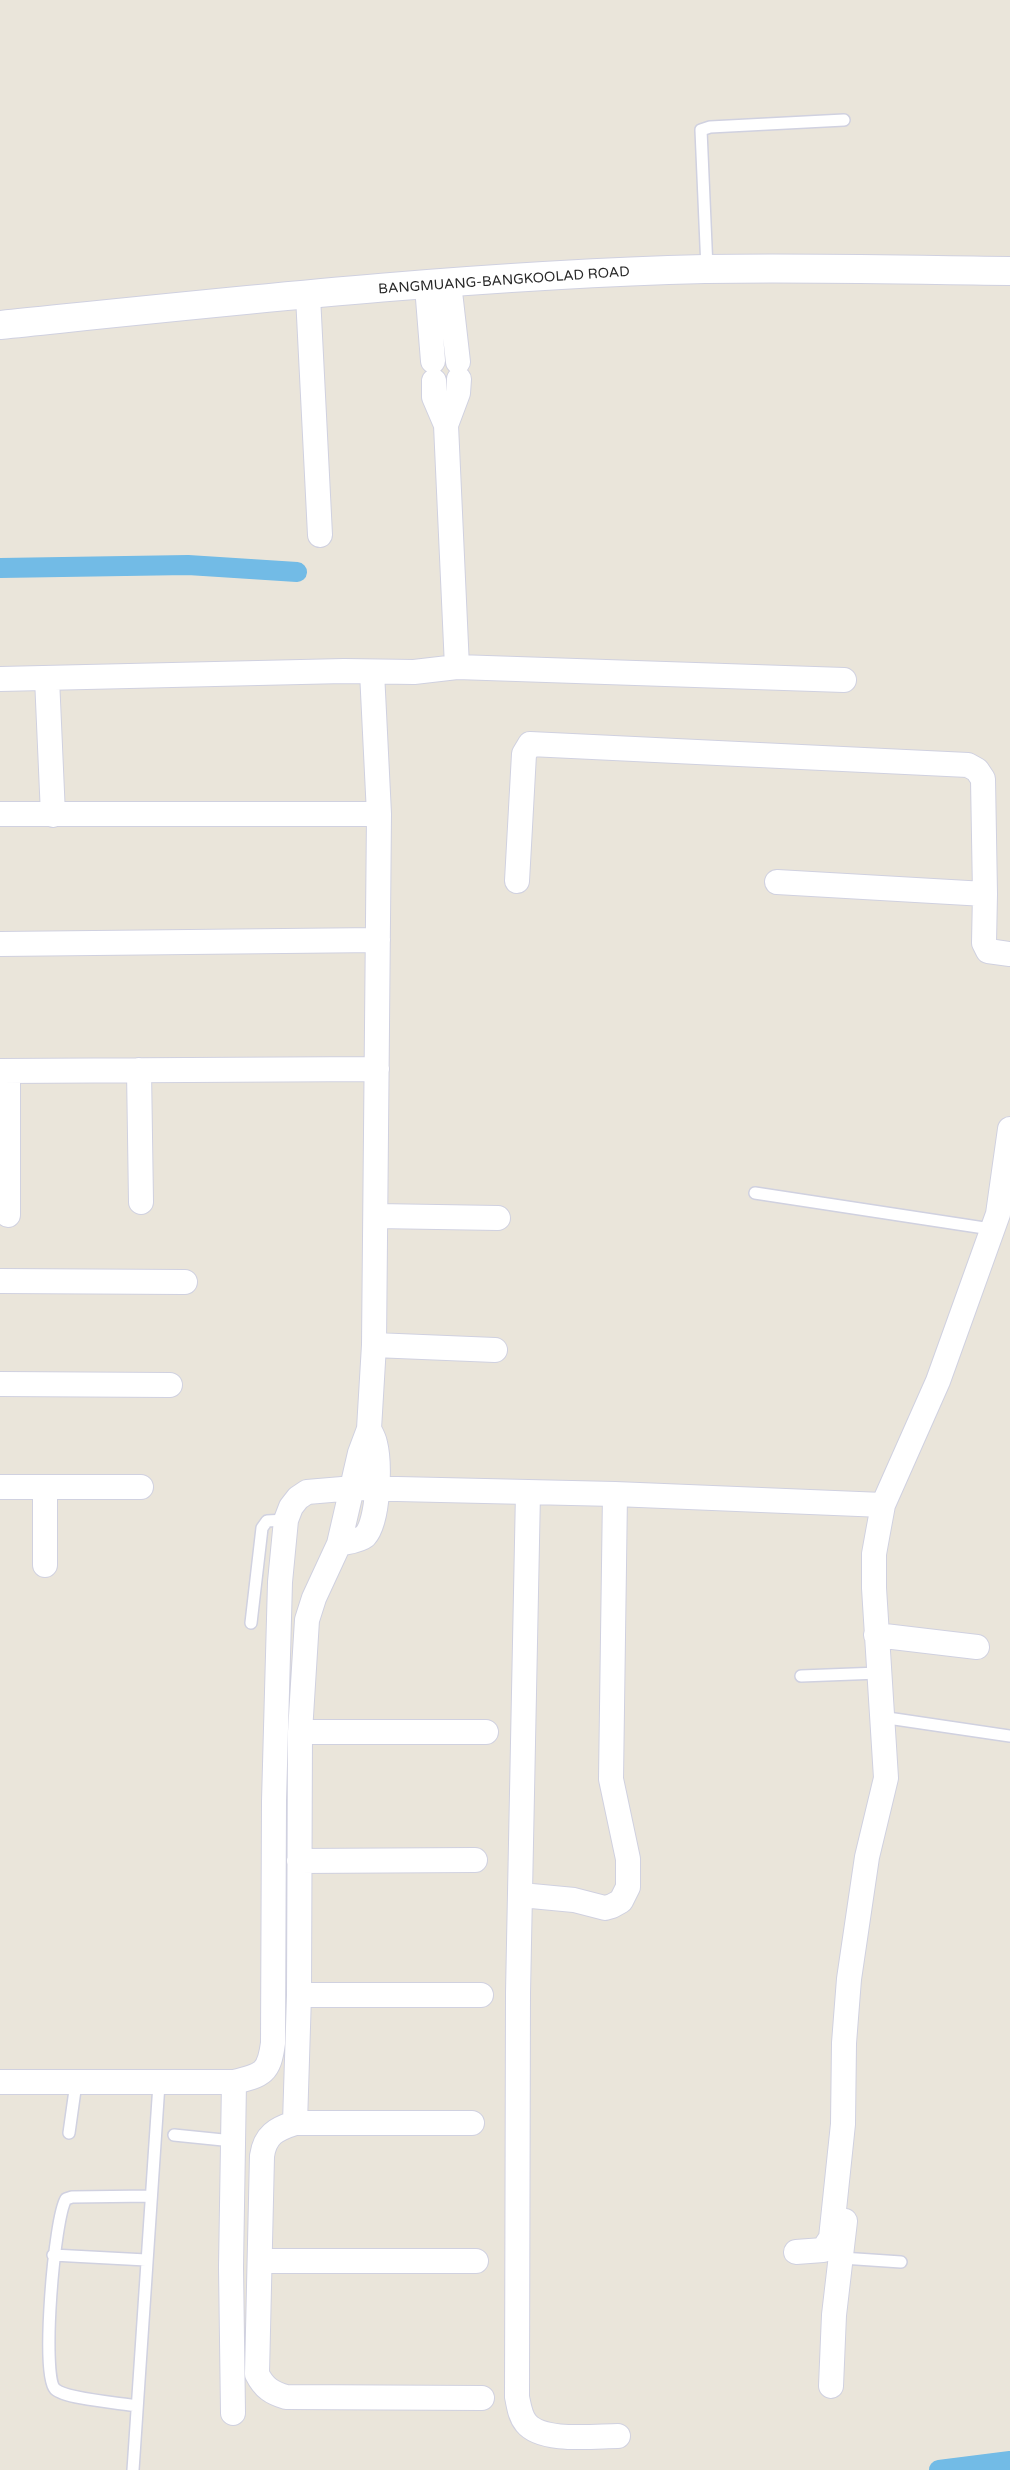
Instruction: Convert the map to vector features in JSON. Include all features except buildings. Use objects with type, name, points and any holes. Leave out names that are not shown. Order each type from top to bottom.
[{"type":"street","name":"BANGMUANG-BANGKOOLAD ROAD","points":[[0,325],[438,285],[707,269],[1010,271]]},
{"type":"street","points":[[438,285],[434,397],[446,425],[456,667]]},
{"type":"street","points":[[438,285],[459,371],[458,393],[446,425]]},
{"type":"street","points":[[308,296],[320,535]]},
{"type":"street","points":[[0,679],[414,672],[456,667],[844,680]]},
{"type":"street","points":[[295,2123],[299,1995],[300,1732],[307,1620],[314,1598],[339,1544],[354,1488],[360,1454],[369,1429],[374,1345],[377,1216],[379,814],[372,672]]},
{"type":"street","points":[[47,678],[53,815]]},
{"type":"street","points":[[517,881],[524,754],[529,746],[534,744],[968,765],[983,778],[986,948],[988,951],[1010,954]]},
{"type":"street","points":[[0,814],[379,814]]},
{"type":"street","points":[[778,882],[986,894]]},
{"type":"street","points":[[0,944],[378,940]]},
{"type":"street","points":[[8,1215],[4,1071],[377,1069]]},
{"type":"street","points":[[139,1070],[141,1202]]},
{"type":"street","points":[[831,2386],[834,2315],[842,2258],[854,2107],[856,1998],[876,1862],[890,1819],[876,1635],[874,1554],[883,1505],[938,1381],[991,1229],[998,1214],[1010,1129]]},
{"type":"street","points":[[377,1216],[498,1218]]},
{"type":"street","points":[[0,1281],[185,1282]]},
{"type":"street","points":[[374,1345],[495,1350]]},
{"type":"street","points":[[0,1384],[170,1385]]},
{"type":"street","points":[[339,1544],[363,1538],[368,1532],[377,1489],[375,1442],[369,1429]]},
{"type":"street","points":[[0,1487],[141,1487]]},
{"type":"street","points":[[44,1565],[45,1488]]},
{"type":"street","points":[[0,2082],[159,2084],[234,2082],[258,2077],[265,2071],[271,2060],[273,2043],[274,1802],[280,1582],[286,1520],[291,1507],[298,1498],[307,1492],[354,1488],[615,1494],[883,1505]]},
{"type":"street","points":[[528,1492],[518,1993],[517,2397],[527,2425],[538,2432],[556,2436],[618,2436]]},
{"type":"street","points":[[521,1895],[574,1900],[605,1908],[620,1901],[628,1887],[628,1859],[611,1779],[615,1494]]},
{"type":"street","points":[[876,1635],[977,1647]]},
{"type":"street","points":[[300,1732],[486,1732]]},
{"type":"street","points":[[796,2252],[823,2250],[832,2238],[842,2124],[844,2043],[849,1979],[867,1857],[886,1778]]},
{"type":"street","points":[[299,1861],[475,1860]]},
{"type":"street","points":[[299,1995],[481,1995]]},
{"type":"street","points":[[233,2413],[234,2082]]},
{"type":"street","points":[[472,2123],[295,2123],[276,2129],[263,2146],[257,2374],[262,2383],[272,2393],[286,2397],[482,2398]]},
{"type":"street","points":[[260,2261],[476,2262]]},
{"type":"lane","points":[[707,269],[701,130],[710,127],[844,120]]},
{"type":"lane","points":[[755,1194],[991,1229]]},
{"type":"lane","points":[[251,1623],[262,1528],[267,1521],[286,1520]]},
{"type":"lane","points":[[801,1676],[879,1673]]},
{"type":"lane","points":[[881,1717],[1010,1736]]},
{"type":"lane","points":[[69,2133],[76,2083]]},
{"type":"lane","points":[[133,2470],[159,2084]]},
{"type":"lane","points":[[174,2136],[233,2141]]},
{"type":"lane","points":[[137,2406],[74,2396],[56,2389],[51,2382],[49,2364],[53,2255],[61,2210],[66,2199],[72,2197],[151,2196]]},
{"type":"lane","points":[[53,2255],[146,2260]]},
{"type":"lane","points":[[842,2258],[901,2262]]},
{"type":"waterway","points":[[0,568],[188,565],[297,572]]},
{"type":"waterway","points":[[939,2470],[1010,2461]]}]
